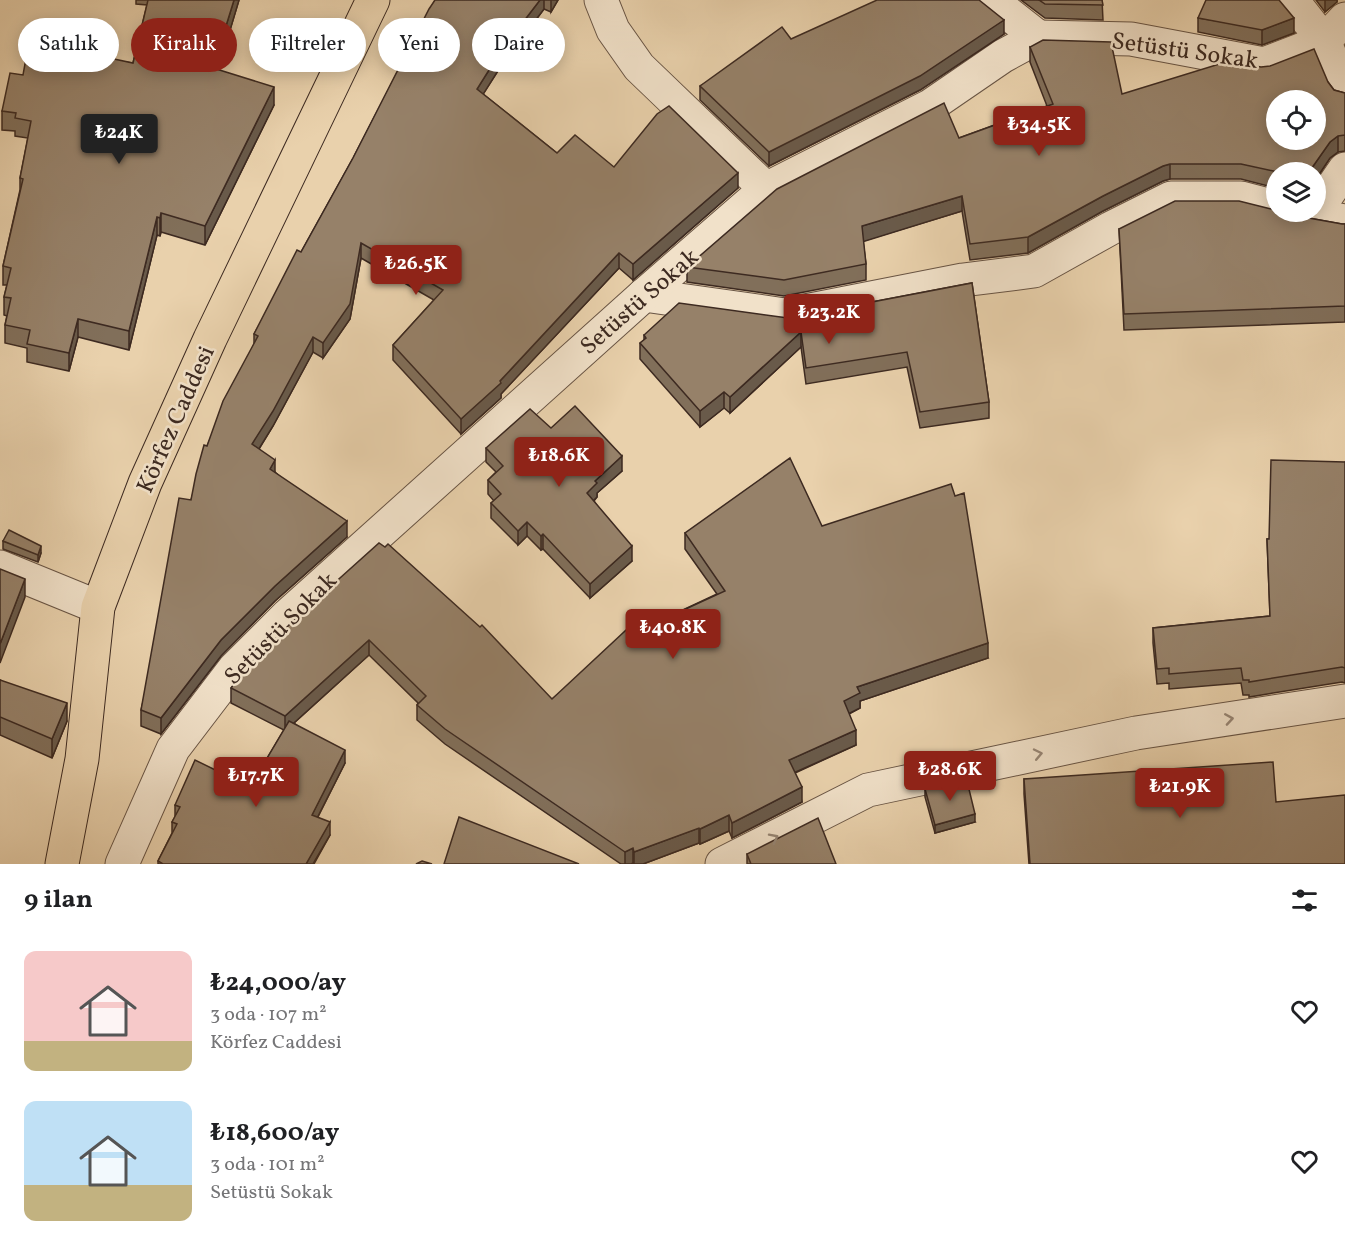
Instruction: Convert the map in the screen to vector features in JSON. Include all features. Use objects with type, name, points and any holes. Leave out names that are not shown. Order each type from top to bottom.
[{"type":"main road","name":"Körfez Caddesi","points":[[62,864],[82,759],[98,607],[145,483],[210,339],[373,0]]},
{"type":"street","points":[[601,0],[613,30],[639,67],[766,189]]},
{"type":"street","points":[[991,0],[1038,38]]},
{"type":"street","points":[[1292,0],[1334,30],[1345,90]]},
{"type":"street","name":"Setüstü Sokak","points":[[122,864],[173,749],[234,669],[297,607],[644,295],[766,189],[930,106],[1003,56],[1038,38],[1131,39],[1264,64],[1334,30]]},
{"type":"street","points":[[1326,192],[1345,169]]},
{"type":"street","points":[[644,295],[785,315],[963,280],[1034,271],[1171,198],[1241,198],[1266,204]]},
{"type":"street","points":[[1326,216],[1345,221]]},
{"type":"street","points":[[0,567],[98,607]]},
{"type":"street","points":[[722,864],[868,790],[1136,734],[1345,701]]},
{"type":"building","points":[[148,0],[234,0],[228,18],[144,18]]},
{"type":"building","points":[[435,0],[540,0],[526,18],[472,18],[472,72],[488,72],[477,89],[557,153],[575,135],[614,167],[657,114],[669,106],[738,173],[633,264],[619,253],[500,381],[501,383],[461,419],[393,345],[443,290],[361,243],[350,304],[323,343],[313,337],[273,411],[252,444],[275,460],[270,469],[347,521],[275,586],[221,640],[161,718],[141,710],[179,498],[191,500],[204,445],[207,446],[223,401],[258,336],[254,334],[297,250],[301,252],[353,158],[397,72],[460,72],[460,18],[424,18]]},
{"type":"building","points":[[877,0],[979,0],[1004,20],[920,76],[769,152],[700,86],[782,27],[791,39]]},
{"type":"building","points":[[1039,0],[1102,0],[1103,5],[1045,4]]},
{"type":"building","points":[[1206,0],[1279,0],[1294,18],[1262,30],[1198,18]]},
{"type":"building","points":[[1043,40],[1111,42],[1122,94],[1229,61],[1261,67],[1270,66],[1314,49],[1328,82],[1334,90],[1345,93],[1345,135],[1338,136],[1326,148],[1326,90],[1266,90],[1266,150],[1324,150],[1316,162],[1266,162],[1266,169],[1241,164],[1170,164],[1103,196],[1028,237],[970,244],[962,196],[862,226],[866,264],[784,280],[687,267],[777,189],[944,103],[959,138],[1053,104],[1030,47]]},
{"type":"building","points":[[119,60],[131,63],[131,72],[226,72],[274,87],[205,226],[161,213],[160,218],[157,217],[129,331],[78,319],[69,353],[27,344],[30,330],[5,325],[11,298],[4,297],[11,268],[3,266],[23,179],[20,178],[31,121],[15,118],[16,113],[2,111],[10,73],[23,75],[24,72],[119,72]]},
{"type":"building","points":[[1175,201],[1239,201],[1266,208],[1266,222],[1326,221],[1345,224],[1345,306],[1124,314],[1119,229]]},
{"type":"building","points":[[972,283],[989,402],[920,412],[907,352],[806,368],[801,332],[730,397],[724,392],[700,411],[640,343],[646,338],[644,335],[679,303],[788,318]]},
{"type":"building","points":[[575,406],[622,456],[595,481],[597,483],[587,493],[632,546],[590,584],[543,534],[541,536],[527,522],[518,531],[491,503],[501,494],[488,480],[503,466],[486,448],[530,409],[551,428]]},
{"type":"building","points":[[790,458],[822,526],[951,484],[955,496],[964,493],[988,643],[857,687],[860,693],[844,701],[856,730],[789,760],[802,787],[732,823],[729,815],[700,829],[634,852],[633,848],[625,852],[445,729],[417,705],[426,696],[369,640],[285,716],[231,688],[248,666],[301,613],[379,543],[385,547],[388,544],[480,627],[482,625],[552,699],[639,618],[642,624],[651,621],[653,624],[725,591],[685,533]]},
{"type":"building","points":[[1271,460],[1345,462],[1345,668],[1249,682],[1249,680],[1243,680],[1241,668],[1169,674],[1169,668],[1157,669],[1153,628],[1270,616],[1267,539],[1269,539]]},
{"type":"building","points":[[9,530],[41,546],[38,555],[3,541]]},
{"type":"building","points":[[0,569],[25,579],[0,644]]},
{"type":"building","points":[[0,680],[67,703],[52,739],[0,717]]},
{"type":"building","points":[[289,721],[345,750],[312,815],[330,822],[306,864],[163,864],[158,861],[177,824],[172,822],[180,807],[175,805],[195,760],[250,787]]},
{"type":"building","points":[[1273,762],[1276,802],[1345,795],[1345,864],[1030,864],[1024,779]]},
{"type":"building","points":[[967,781],[975,814],[935,825],[925,789]]},
{"type":"building","points":[[459,817],[579,864],[444,864]]},
{"type":"building","points":[[818,818],[836,864],[751,864],[747,854]]},
{"type":"building","points":[[422,861],[432,864],[416,864]]}]
